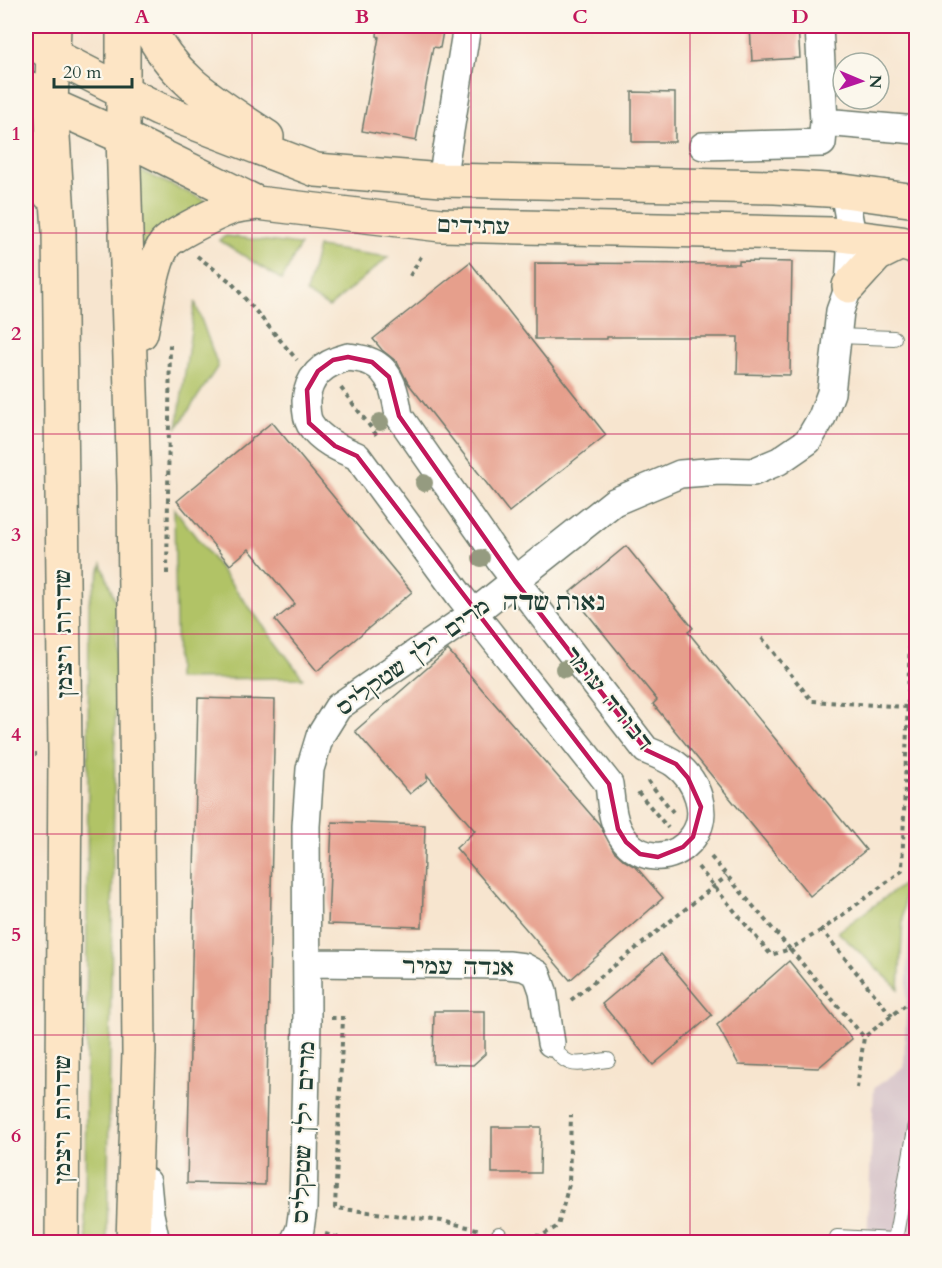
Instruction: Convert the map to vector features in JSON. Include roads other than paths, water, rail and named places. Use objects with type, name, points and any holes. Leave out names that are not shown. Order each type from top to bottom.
[{"type":"main road","points":[[123,26],[123,136],[134,497],[139,1097],[133,1242]]},
{"type":"main road","points":[[148,26],[171,63],[195,88],[316,170]]},
{"type":"main road","name":"עתידים","points":[[26,38],[53,40],[123,90],[158,108],[316,170],[442,180],[775,187],[844,191],[916,201]]},
{"type":"main road","name":"שדרות ויצמן","points":[[53,40],[38,97],[59,231],[64,741],[62,1242]]},
{"type":"main road","name":"עתידים","points":[[38,97],[123,136],[257,203],[441,225],[842,235],[909,245]]},
{"type":"main road","points":[[26,144],[45,184],[59,231]]},
{"type":"main road","points":[[130,387],[153,279],[165,245],[196,225],[230,208],[257,203]]},
{"type":"main road","points":[[842,311],[877,255],[909,245]]},
{"type":"street","points":[[442,180],[467,26]]},
{"type":"street","points":[[703,146],[822,143],[824,122],[819,26]]},
{"type":"street","points":[[824,122],[916,130]]},
{"type":"street","name":"מרים ילן שטקליס","points":[[294,1242],[300,1229],[303,1208],[307,1020],[306,826],[310,769],[320,736],[338,707],[474,614],[614,502],[680,474],[719,471],[753,472],[779,461],[808,441],[822,417],[831,393],[842,311],[833,287],[842,235],[844,191]]},
{"type":"street","name":"דבורה עומר","points":[[348,357],[372,362],[389,377],[396,396],[399,416],[515,581],[646,750],[676,764],[688,778],[698,792],[701,807],[693,837],[683,847],[670,855],[658,856],[640,854],[626,842],[618,829],[611,807],[609,784],[474,614],[357,456],[335,446],[309,423],[306,407],[307,390],[318,371],[333,360],[348,357]]},
{"type":"street","name":"אנדה עמיר","points":[[307,963],[524,967],[537,974],[543,991],[549,1031]]},
{"type":"street","points":[[139,1097],[150,1214],[156,1242]]},
{"type":"lane","points":[[842,311],[894,338]]},
{"type":"lane","points":[[549,1031],[559,1058],[571,1064],[608,1060]]},
{"type":"lane","points":[[837,1237],[894,1240],[916,1124]]},
{"type":"district","name":"נאות שדה","points":[[554,602]]}]
